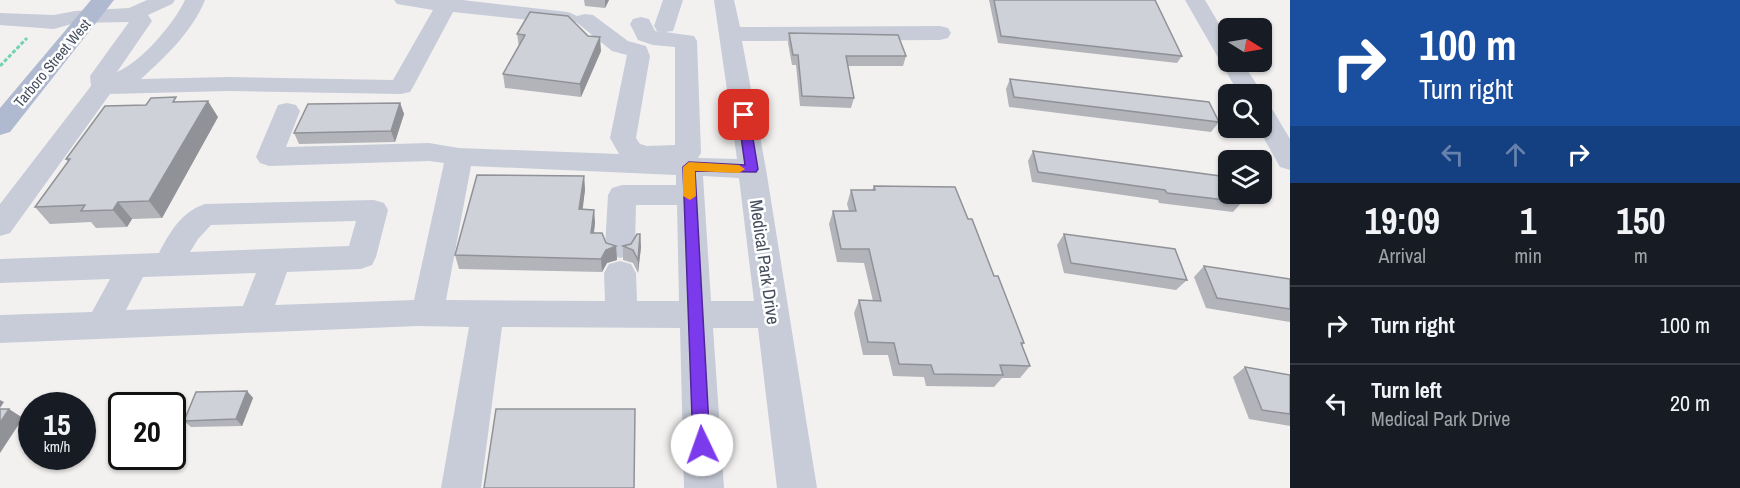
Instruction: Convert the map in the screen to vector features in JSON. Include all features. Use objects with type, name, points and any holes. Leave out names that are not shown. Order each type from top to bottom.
[{"type":"main road","name":"Tarboro Street West","points":[[0,126],[89,12]]},
{"type":"street","points":[[0,5],[132,15],[165,0]]},
{"type":"street","points":[[0,225],[103,87],[132,74],[162,49],[189,14],[195,0]]},
{"type":"street","points":[[404,0],[446,6],[553,8],[585,20],[620,46],[638,51],[639,56],[623,138],[630,150],[646,155],[688,153],[686,41],[646,36],[673,0]]},
{"type":"street","name":"Medical Park Drive","points":[[724,0],[716,30],[752,169],[797,488]]},
{"type":"street","points":[[1195,0],[1218,40]]},
{"type":"street","points":[[103,87],[229,84],[400,87],[446,6]]},
{"type":"street","points":[[0,19],[54,22],[89,12]]},
{"type":"street","points":[[103,87],[102,76],[141,21],[132,15]]},
{"type":"street","points":[[585,20],[716,30],[940,33]]},
{"type":"street","points":[[287,111],[269,157],[429,152],[459,157],[624,164],[689,181]]},
{"type":"street","points":[[1272,130],[1290,161]]},
{"type":"street","points":[[427,314],[459,157]]},
{"type":"street","points":[[621,315],[620,260],[624,164]]},
{"type":"street","points":[[622,195],[752,169]]},
{"type":"street","points":[[689,181],[704,488]]},
{"type":"street","points":[[0,271],[168,265],[361,257],[374,210],[205,215],[194,221],[187,230],[168,265]]},
{"type":"street","points":[[254,319],[276,260]]},
{"type":"street","points":[[102,325],[133,266]]},
{"type":"street","points":[[0,328],[427,314],[773,315]]},
{"type":"street","points":[[461,488],[487,315]]},
{"type":"path","points":[[0,66],[30,33]]},
{"type":"building","points":[[994,0],[1155,0],[1182,56],[1001,36]]},
{"type":"building","points":[[530,12],[568,16],[588,36],[600,37],[580,84],[503,74],[525,35],[517,34]]},
{"type":"building","points":[[789,33],[898,35],[906,56],[846,56],[854,98],[802,96],[798,55],[793,55]]},
{"type":"building","points":[[1010,79],[1209,102],[1218,122],[1014,97]]},
{"type":"building","points":[[176,97],[173,102],[208,101],[149,201],[118,202],[113,210],[81,211],[85,205],[35,207],[70,159],[66,159],[105,106],[146,105],[151,98]]},
{"type":"building","points":[[400,103],[391,131],[294,133],[308,104]]},
{"type":"building","points":[[1033,151],[1218,176],[1218,199],[1167,193],[1165,190],[1038,172]]},
{"type":"building","points":[[477,175],[584,176],[579,209],[594,210],[591,233],[602,233],[606,243],[616,246],[606,250],[601,259],[455,255]]},
{"type":"building","points":[[874,186],[955,187],[968,219],[972,219],[994,276],[998,276],[1024,343],[1021,343],[1030,366],[1000,365],[1003,375],[934,374],[931,365],[899,364],[894,343],[868,342],[859,300],[881,301],[869,249],[841,249],[833,211],[856,211],[851,190],[875,190]]},
{"type":"building","points":[[637,234],[640,234],[638,260],[633,250],[623,246],[631,244]]},
{"type":"building","points":[[1064,234],[1175,249],[1187,280],[1071,263]]},
{"type":"building","points":[[1204,266],[1290,279],[1290,309],[1217,298]]},
{"type":"building","points":[[1245,367],[1290,375],[1290,414],[1262,410]]},
{"type":"building","points":[[247,391],[236,419],[186,421],[196,392]]},
{"type":"building","points":[[0,409],[9,409],[0,423]]},
{"type":"building","points":[[496,409],[635,409],[634,488],[484,488]]},
{"type":"slow traffic","points":[[690,196],[689,167],[739,169]]},
{"type":"route","points":[[702,445],[689,167],[752,169],[744,115]]}]
